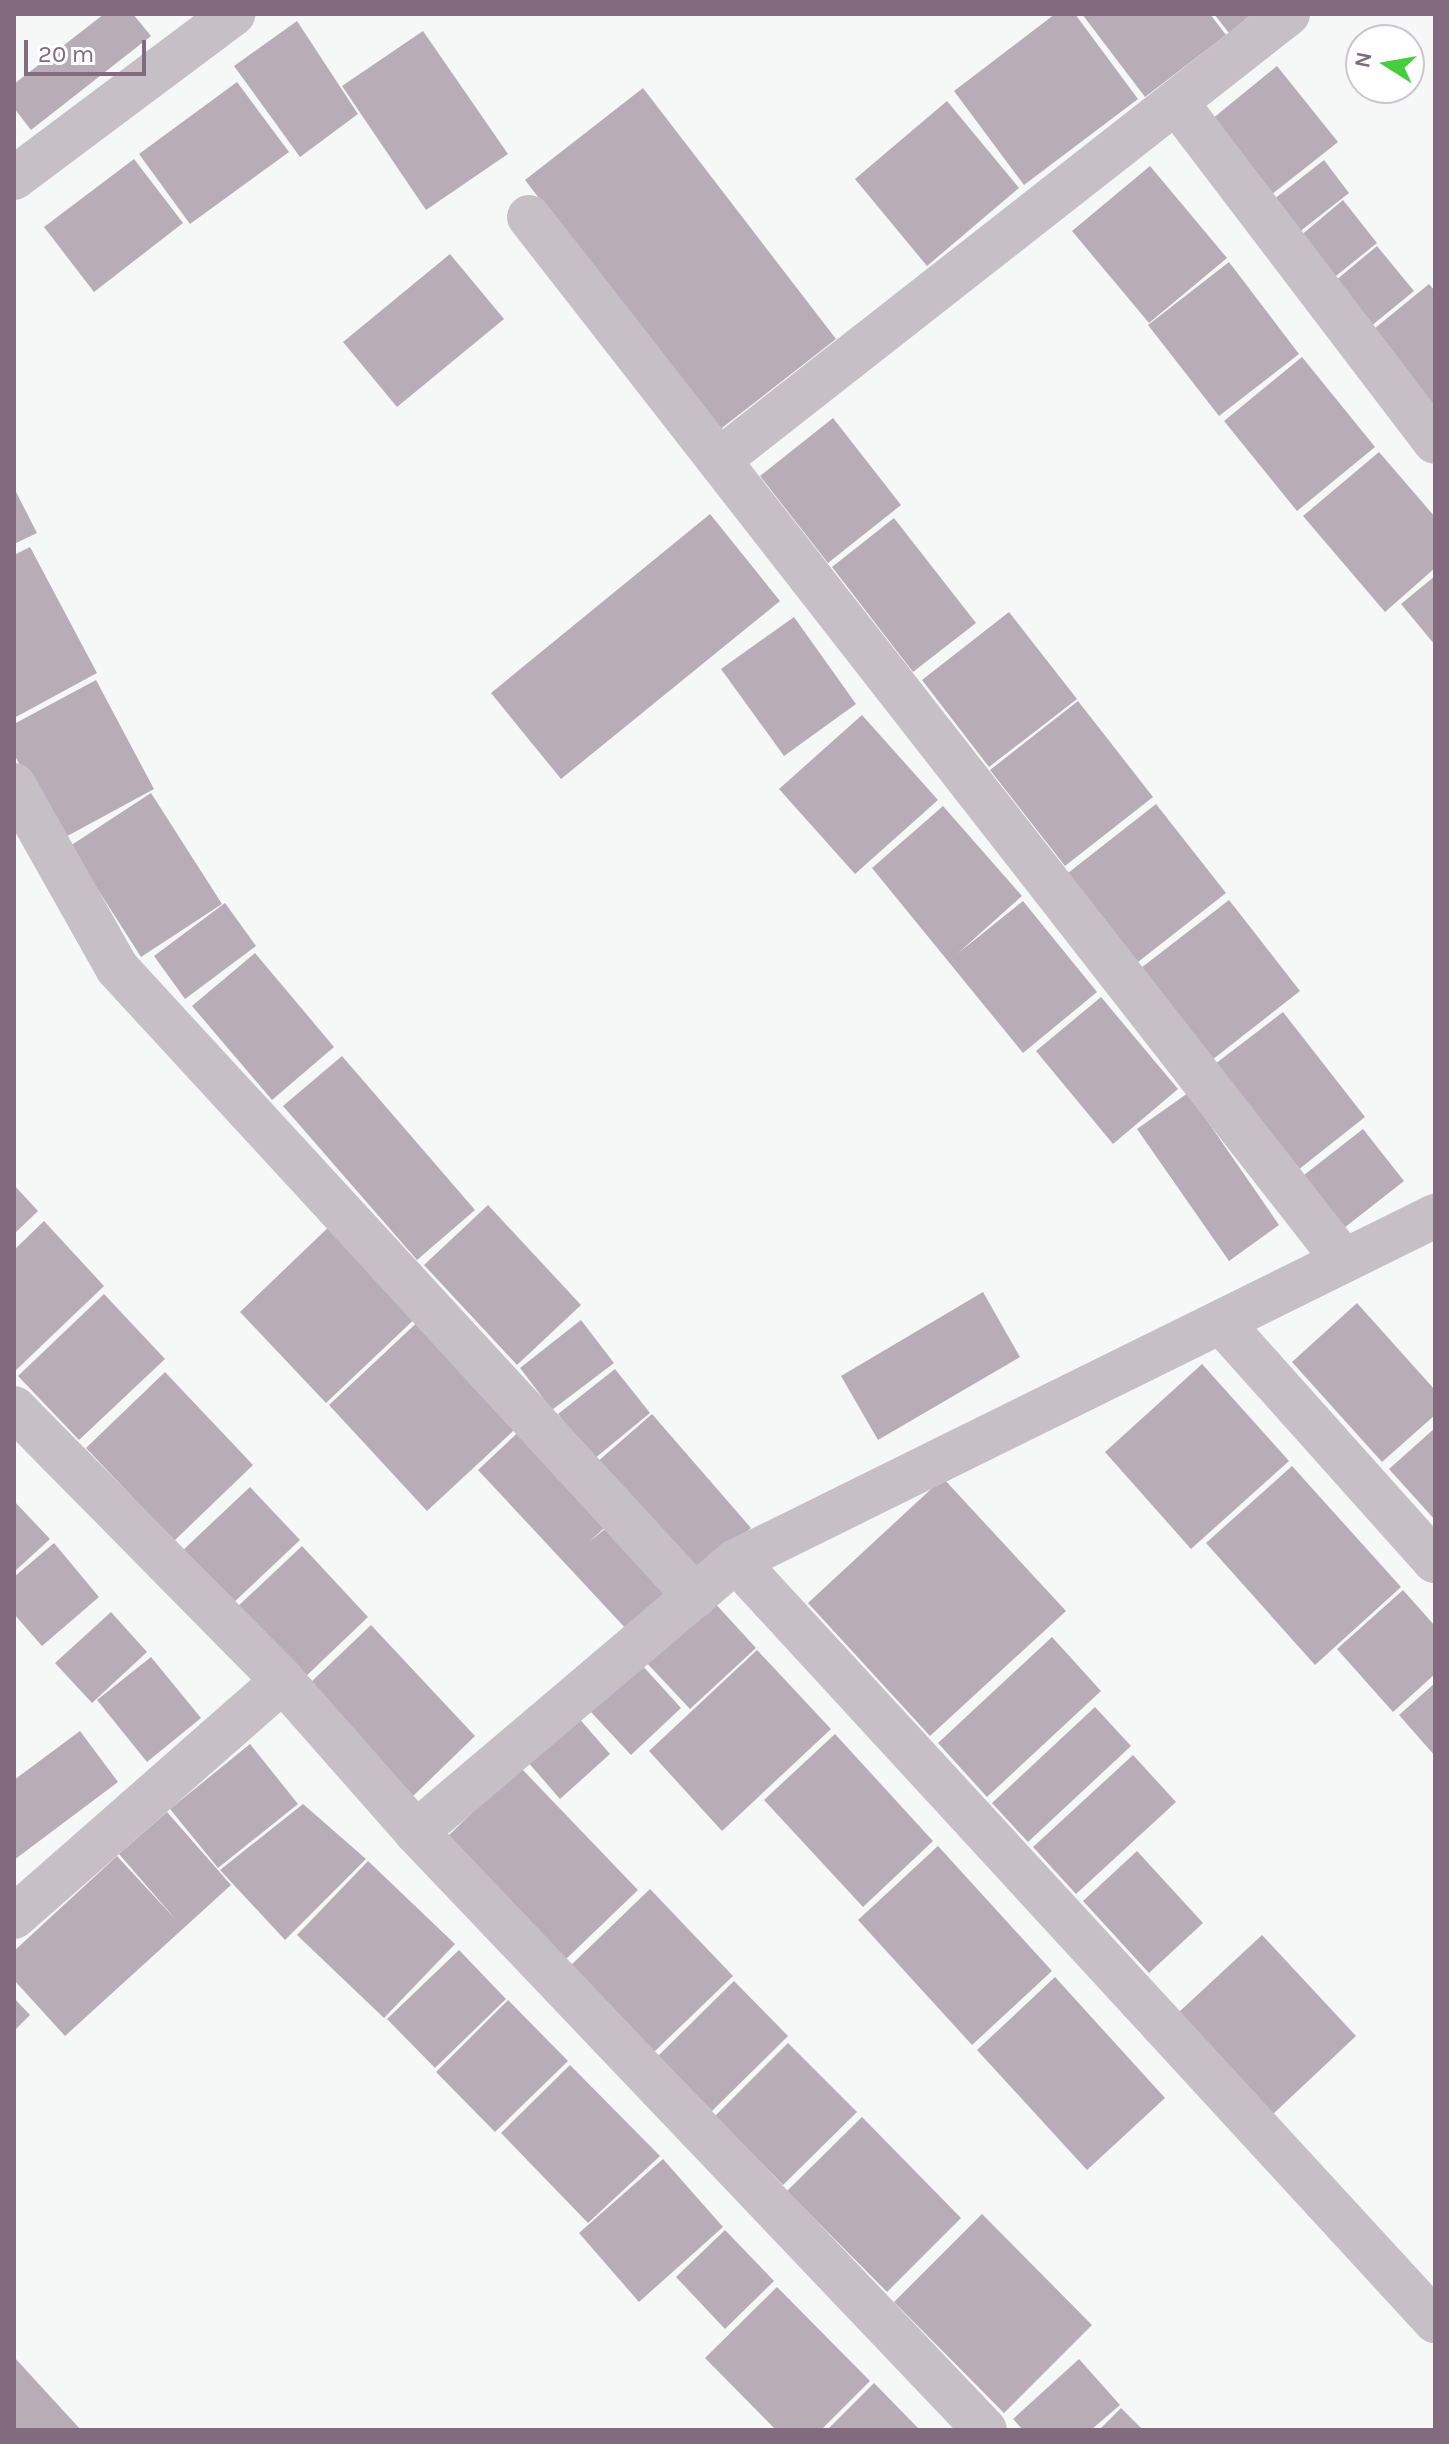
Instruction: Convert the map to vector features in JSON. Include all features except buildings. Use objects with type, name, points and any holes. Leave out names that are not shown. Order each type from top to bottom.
[{"type":"street","points":[[14,178],[233,14]]},
{"type":"street","points":[[719,460],[1288,14]]},
{"type":"street","points":[[1176,102],[1435,442]]},
{"type":"street","points":[[529,217],[1344,1261]]},
{"type":"street","points":[[14,785],[117,968],[695,1596]]},
{"type":"street","points":[[416,1832],[736,1561],[1435,1216]]},
{"type":"street","points":[[1221,1322],[1435,1561]]},
{"type":"street","points":[[14,1408],[283,1681],[416,1832],[985,2430]]},
{"type":"street","points":[[736,1561],[1435,2321]]},
{"type":"street","points":[[14,1917],[283,1681]]}]
